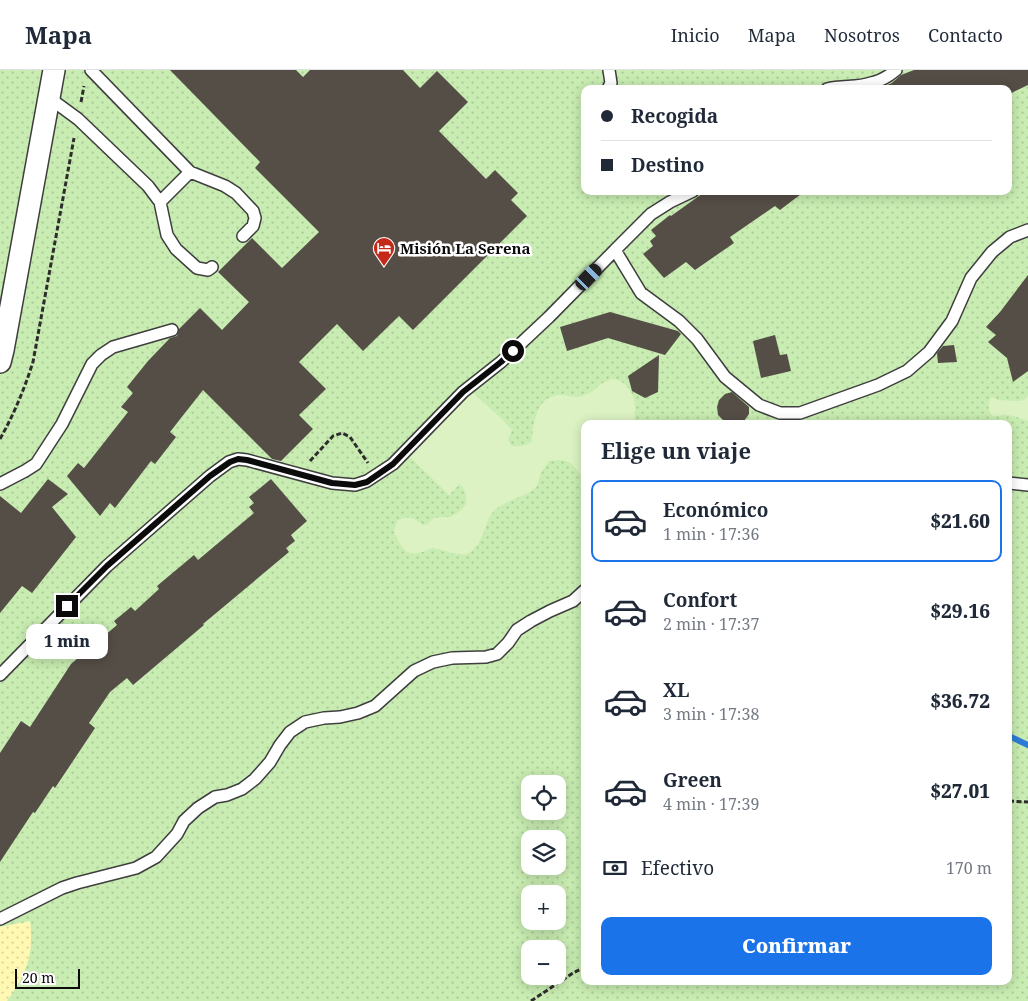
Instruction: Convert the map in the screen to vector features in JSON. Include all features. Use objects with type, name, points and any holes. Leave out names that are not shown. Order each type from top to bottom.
[{"type":"street","points":[[0,362],[54,70]]},
{"type":"lane","points":[[610,70],[610,85]]},
{"type":"lane","points":[[854,85],[871,84],[896,70]]},
{"type":"lane","points":[[88,75],[190,172],[226,186],[236,192],[253,211],[255,218],[253,226],[243,236]]},
{"type":"lane","points":[[48,97],[78,119],[148,186],[160,202],[167,236],[176,249],[197,268],[208,270],[212,267]]},
{"type":"lane","points":[[160,202],[190,172]]},
{"type":"lane","points":[[0,675],[107,566],[210,476],[230,462],[238,459],[247,460],[332,483],[355,485],[367,482],[377,476],[393,464],[463,392],[501,362],[549,317],[651,214],[685,195]]},
{"type":"lane","points":[[615,250],[641,294],[679,321],[696,339],[725,377],[758,405],[780,413],[800,414],[878,386],[907,370],[929,352],[952,321],[970,278],[992,252],[1010,237],[1028,230]]},
{"type":"lane","points":[[0,484],[36,464],[62,424],[92,364],[101,354],[113,347],[172,330]]},
{"type":"lane","points":[[1012,483],[1028,485]]},
{"type":"lane","points":[[0,918],[62,888],[136,868],[156,857],[177,834],[184,821],[198,808],[215,798],[242,789],[270,762],[290,732],[305,722],[358,713],[375,706],[414,671],[433,662],[452,658],[486,657],[497,654],[517,630],[544,614],[573,601],[581,594]]},
{"type":"path","points":[[0,439],[14,414],[33,362],[78,119],[88,75]]},
{"type":"path","points":[[298,474],[333,436],[342,433],[350,437],[377,476]]},
{"type":"path","points":[[1012,801],[1028,802]]},
{"type":"path","points":[[531,1001],[581,969]]},
{"type":"green space","points":[[0,70],[1028,70],[1028,1001],[0,1001]]},
{"type":"green space","points":[[612,379],[617,380],[629,389],[635,403],[635,420],[581,420],[581,474],[567,461],[549,461],[542,471],[535,488],[494,511],[478,544],[469,553],[456,554],[432,548],[413,554],[404,550],[394,532],[397,521],[410,518],[417,520],[423,525],[428,524],[434,518],[450,517],[456,514],[466,504],[465,493],[460,484],[449,495],[409,456],[471,391],[512,430],[508,440],[512,446],[520,446],[532,441],[535,418],[538,410],[547,399],[563,395],[582,396],[590,393],[602,383]]},
{"type":"green space","points":[[1028,395],[1028,421],[1015,416],[995,416],[990,413],[990,398],[1021,401]]},
{"type":"sand","points":[[30,921],[30,950],[27,965],[7,1001],[0,1001],[0,927]]},
{"type":"building","name":"Misión La Serena","points":[[170,70],[296,70],[303,77],[310,70],[403,70],[420,88],[437,71],[468,102],[439,131],[486,179],[495,170],[518,193],[511,200],[527,216],[413,330],[399,316],[363,351],[337,324],[299,362],[326,389],[299,415],[313,429],[281,461],[272,459],[203,390],[170,432],[176,437],[155,464],[151,461],[115,508],[110,503],[100,516],[67,476],[78,463],[84,468],[128,412],[121,407],[133,393],[127,387],[148,361],[170,338],[177,336],[179,329],[200,308],[222,330],[249,302],[218,272],[252,238],[282,268],[319,232],[255,168],[260,162]]},
{"type":"building","points":[[914,70],[1028,70],[1028,85],[1012,93],[1012,85],[887,85],[901,75]]},
{"type":"building","points":[[700,195],[800,195],[780,210],[775,206],[730,237],[734,243],[695,270],[686,262],[664,278],[643,254],[653,246],[650,241],[656,236],[651,230]]},
{"type":"building","points":[[1028,275],[1028,371],[1013,382],[1007,358],[988,342],[996,335],[986,327]]},
{"type":"building","points":[[610,312],[678,331],[681,334],[665,355],[608,338],[567,351],[560,327]]},
{"type":"building","points":[[775,335],[780,355],[787,354],[791,371],[761,378],[753,341]]},
{"type":"building","points":[[954,345],[957,362],[938,363],[937,353],[943,346]]},
{"type":"building","points":[[659,355],[658,392],[645,398],[632,391],[628,376]]},
{"type":"building","points":[[732,392],[749,407],[749,414],[745,420],[723,420],[718,415],[717,407],[719,400],[725,394]]},
{"type":"building","points":[[48,479],[68,494],[52,507],[76,537],[32,593],[22,586],[0,613],[0,496],[21,513]]},
{"type":"building","points":[[271,479],[307,521],[291,535],[295,541],[286,548],[289,552],[133,685],[127,678],[110,692],[89,723],[95,728],[55,788],[53,786],[35,813],[33,812],[0,862],[0,753],[21,721],[30,727],[71,664],[117,625],[114,621],[131,607],[135,611],[159,589],[157,586],[194,555],[198,560],[254,513],[249,507],[254,503],[249,497]]},
{"type":"waterway","points":[[1012,737],[1028,745]]},
{"type":"place","name":"Misión La Serena","points":[[384,267]]},
{"type":"route","points":[[67,606],[107,566],[210,476],[230,462],[238,459],[247,460],[332,483],[355,485],[367,482],[393,464],[463,392],[513,351]]}]
